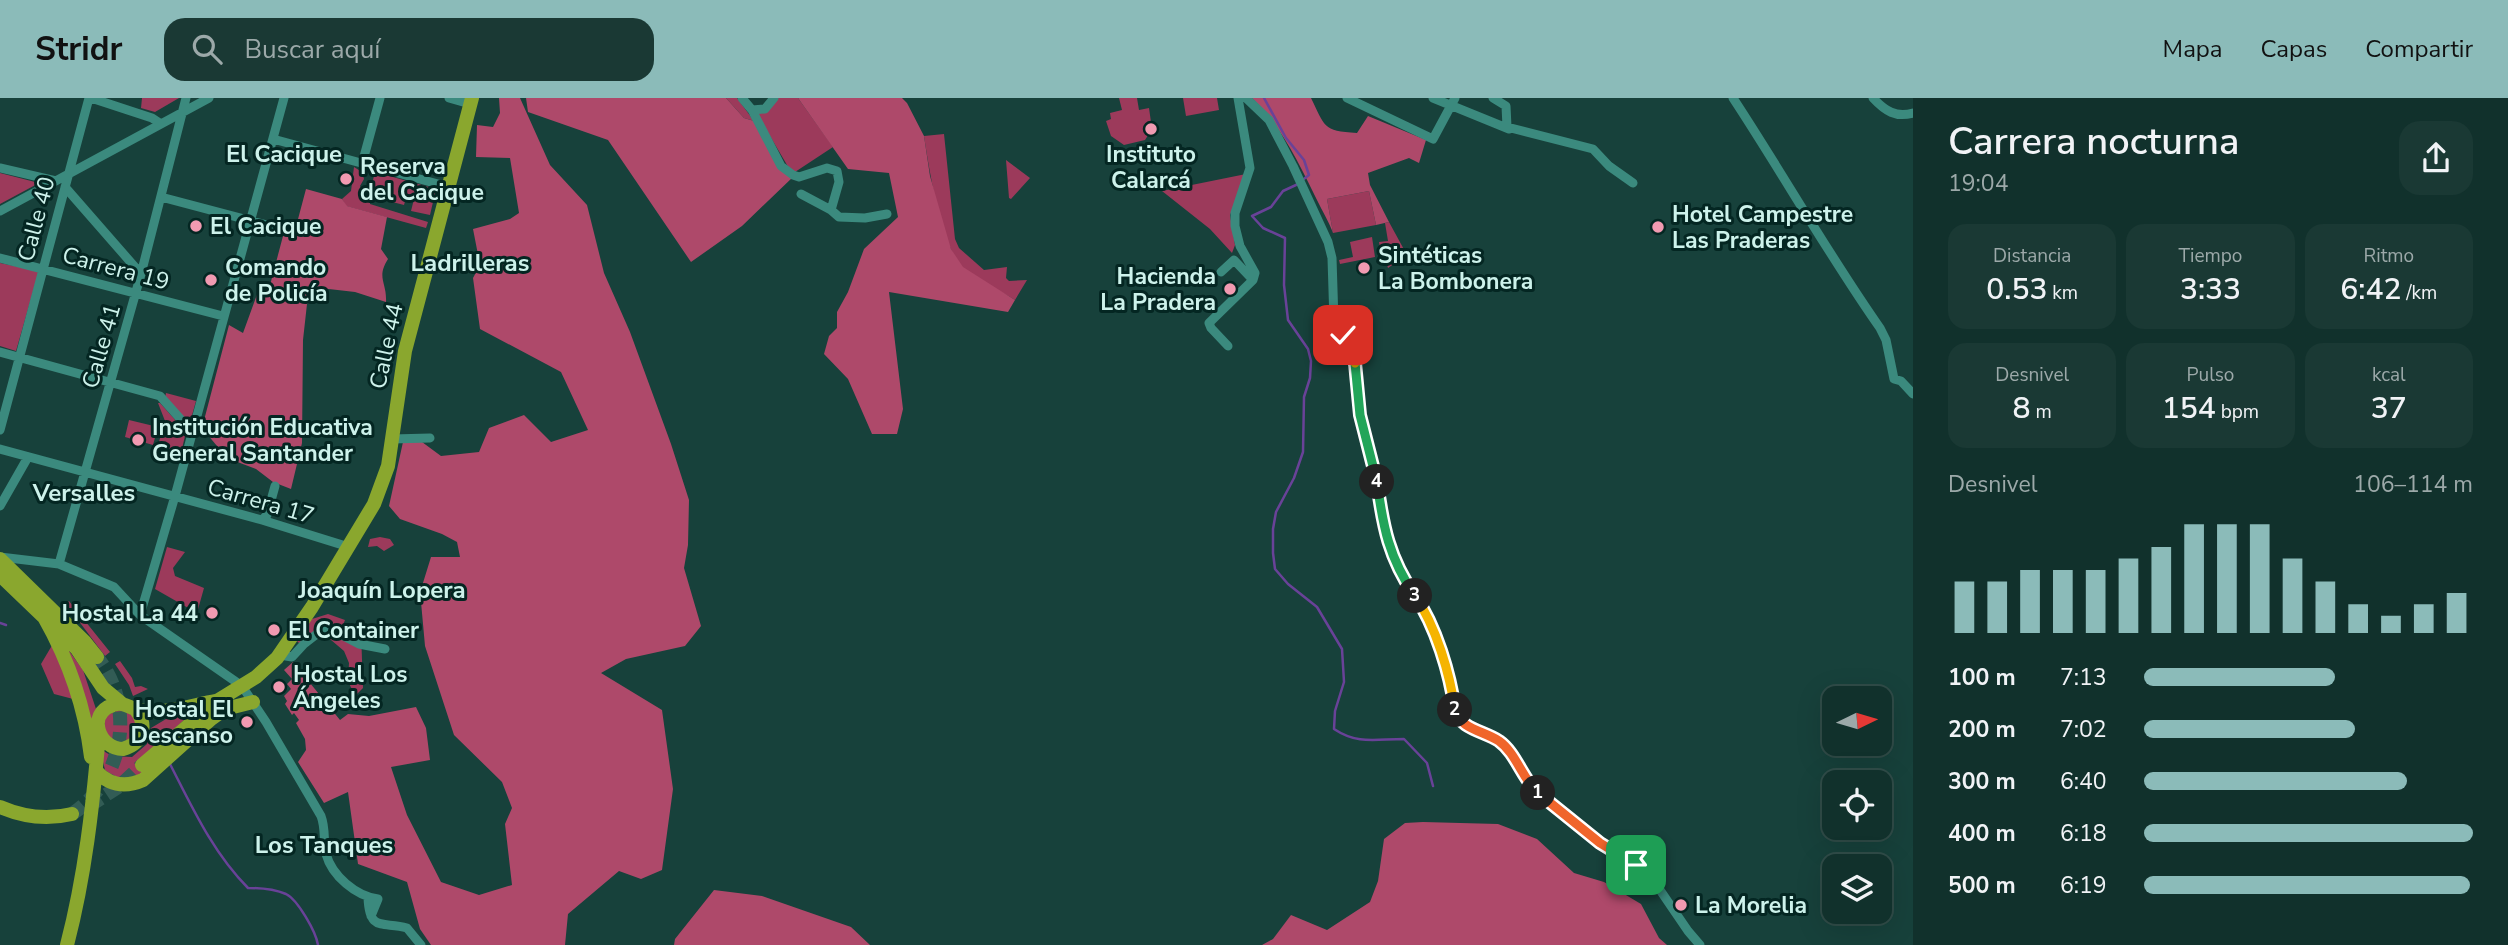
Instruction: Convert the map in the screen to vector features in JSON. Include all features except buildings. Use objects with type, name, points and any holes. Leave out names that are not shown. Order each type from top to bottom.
[{"type":"highway","name":"Calle 44","points":[[142,765],[217,701],[242,687],[280,655],[349,547],[382,486],[405,351],[471,101]]},
{"type":"highway","points":[[0,558],[97,657]]},
{"type":"highway","points":[[0,575],[78,649],[103,688],[141,715],[143,728]]},
{"type":"highway","points":[[44,617],[67,662],[79,697],[90,745],[93,791]]},
{"type":"highway","points":[[67,945],[77,906],[96,771],[103,688]]},
{"type":"highway","points":[[136,710],[161,710],[217,701],[211,719]]},
{"type":"highway","points":[[96,771],[116,784],[137,782],[158,768],[225,709],[253,702]]},
{"type":"highway","points":[[102,713],[114,704],[121,703]]},
{"type":"highway","points":[[99,734],[111,747],[123,749],[139,740],[143,728],[161,710]]},
{"type":"highway","points":[[0,807],[33,817],[49,818],[72,814]]},
{"type":"street","points":[[90,98],[152,118],[161,124]]},
{"type":"street","name":"Calle 40","points":[[0,430],[90,98]]},
{"type":"street","name":"Calle 41","points":[[59,564],[141,274],[186,98]]},
{"type":"street","points":[[0,211],[209,98]]},
{"type":"street","points":[[139,615],[175,496],[284,98]]},
{"type":"street","points":[[362,164],[380,98]]},
{"type":"street","points":[[449,98],[471,101]]},
{"type":"street","points":[[742,98],[752,110],[787,171],[799,177],[827,168],[837,171],[839,183],[831,210]]},
{"type":"street","points":[[752,110],[765,108],[773,98]]},
{"type":"street","points":[[1228,346],[1209,323],[1255,274],[1240,246],[1235,226],[1235,213],[1250,168],[1238,98]]},
{"type":"street","points":[[1246,98],[1269,120],[1325,233],[1332,257],[1334,322],[1347,342],[1355,362],[1360,415],[1376,472],[1388,546],[1427,617],[1449,675],[1458,719],[1507,748],[1528,784],[1541,796],[1600,843],[1636,865],[1660,890],[1700,945]]},
{"type":"street","points":[[1433,98],[1453,102],[1510,129],[1593,149],[1609,166],[1633,184]]},
{"type":"street","points":[[1493,98],[1506,106],[1505,125],[1510,129]]},
{"type":"street","points":[[1733,98],[1793,189],[1826,248],[1880,328],[1886,340],[1894,379],[1901,381],[1913,394]]},
{"type":"street","points":[[1874,98],[1880,106],[1895,115],[1912,113]]},
{"type":"street","points":[[1351,99],[1433,139],[1453,102]]},
{"type":"street","points":[[273,139],[449,187]]},
{"type":"street","points":[[0,168],[56,181]]},
{"type":"street","points":[[65,187],[141,274]]},
{"type":"street","points":[[800,194],[843,218],[887,214]]},
{"type":"street","points":[[161,197],[282,229]]},
{"type":"street","name":"Carrera 19","points":[[0,258],[223,316]]},
{"type":"street","points":[[1221,272],[1234,260],[1253,279]]},
{"type":"street","points":[[0,352],[160,396],[192,432]]},
{"type":"street","points":[[392,439],[430,438]]},
{"type":"street","name":"Carrera 17","points":[[0,449],[262,520],[349,547]]},
{"type":"street","points":[[0,506],[28,457]]},
{"type":"street","points":[[262,520],[267,515],[275,486]]},
{"type":"street","points":[[0,558],[59,564],[114,587],[139,615],[242,687],[321,816],[325,828],[326,854],[333,870],[349,885],[368,897],[378,899],[371,916]]},
{"type":"street","points":[[280,655],[292,657],[322,630],[336,632],[359,644],[385,649]]},
{"type":"street","points":[[368,897],[371,916],[379,925],[407,928],[421,945]]},
{"type":"shaded area","points":[[142,98],[179,98],[155,112],[141,108]]},
{"type":"shaded area","points":[[499,98],[520,98],[550,165],[587,205],[604,273],[630,332],[689,500],[688,545],[684,568],[701,626],[685,646],[626,659],[601,673],[662,710],[673,789],[662,870],[641,879],[619,871],[568,914],[565,945],[431,945],[420,929],[407,882],[358,864],[348,792],[324,803],[298,762],[306,750],[305,739],[296,723],[299,720],[285,704],[287,701],[284,696],[291,689],[287,684],[292,679],[284,670],[293,662],[340,720],[348,714],[369,716],[416,707],[426,728],[430,760],[391,767],[407,815],[441,882],[479,895],[512,885],[505,824],[512,808],[502,782],[454,735],[425,646],[421,602],[418,599],[431,557],[460,557],[457,542],[400,519],[389,506],[403,442],[422,442],[441,456],[479,452],[489,428],[524,415],[551,442],[588,430],[561,372],[480,329],[473,278],[480,265],[473,229],[510,219],[519,213],[510,158],[476,157],[477,125],[493,127],[500,113]]},
{"type":"shaded area","points":[[526,98],[726,98],[744,118],[754,121],[793,177],[742,226],[691,262],[608,140],[528,112]]},
{"type":"shaded area","points":[[726,98],[737,98],[754,121],[744,118]]},
{"type":"shaded area","points":[[777,98],[798,98],[833,147],[795,172],[790,170],[757,114]]},
{"type":"shaded area","points":[[798,98],[902,98],[924,136],[930,176],[951,249],[963,267],[1015,300],[1008,312],[889,292],[903,409],[897,434],[872,434],[848,379],[824,354],[829,336],[837,328],[837,312],[848,292],[864,249],[898,217],[889,173],[848,169]]},
{"type":"shaded area","points":[[1119,98],[1137,98],[1139,110],[1149,108],[1152,129],[1145,140],[1124,145],[1111,136],[1106,121],[1111,119],[1110,113],[1122,110]]},
{"type":"shaded area","points":[[1183,98],[1217,98],[1219,110],[1186,116]]},
{"type":"shaded area","points":[[1252,98],[1311,98],[1322,121],[1337,131],[1357,133],[1368,116],[1426,140],[1419,163],[1409,158],[1368,173],[1370,185],[1389,222],[1376,225],[1369,191],[1327,199],[1333,233],[1290,148],[1273,122]]},
{"type":"shaded area","points":[[944,134],[955,239],[959,248],[984,270],[1007,267],[1006,278],[1009,281],[1027,280],[1015,300],[964,269],[949,244],[937,207],[924,136]]},
{"type":"shaded area","points":[[1006,160],[1030,178],[1011,199],[1009,198]]},
{"type":"shaded area","points":[[354,167],[362,172],[364,179],[360,186],[370,204],[428,222],[426,228],[346,206],[342,199],[351,191]]},
{"type":"shaded area","points":[[375,172],[436,189],[430,215],[411,211],[415,195],[407,194],[404,205],[369,196],[365,188],[373,180]]},
{"type":"shaded area","points":[[0,173],[39,183],[0,204]]},
{"type":"shaded area","points":[[1246,174],[1230,215],[1235,245],[1232,253],[1210,229],[1162,191]]},
{"type":"shaded area","points":[[306,189],[342,199],[347,206],[387,217],[381,249],[388,259],[382,276],[386,302],[355,292],[320,288],[307,304],[303,340],[302,443],[291,489],[273,482],[256,469],[227,458],[202,428],[229,325],[243,333],[259,289],[269,289],[283,236],[293,238]]},
{"type":"shaded area","points":[[1369,191],[1376,225],[1333,233],[1327,199]]},
{"type":"shaded area","points":[[1389,222],[1407,255],[1388,268],[1385,258],[1382,259],[1379,242],[1388,241],[1385,223]]},
{"type":"shaded area","points":[[1372,237],[1375,257],[1340,264],[1339,260],[1353,257],[1350,242]]},
{"type":"shaded area","points":[[0,263],[39,271],[16,351],[0,346]]},
{"type":"shaded area","points":[[166,393],[196,401],[191,419],[186,421],[165,398]]},
{"type":"shaded area","points":[[158,403],[186,432],[179,461],[176,458],[177,453],[171,450],[156,452],[165,421]]},
{"type":"shaded area","points":[[129,420],[158,427],[153,445],[125,437]]},
{"type":"shaded area","points":[[370,539],[390,539],[394,545],[384,551],[377,546],[368,547]]},
{"type":"shaded area","points":[[167,547],[185,552],[173,568],[175,576],[204,588],[197,613],[155,589]]},
{"type":"shaded area","points":[[69,601],[110,652],[105,656],[66,604]]},
{"type":"shaded area","points":[[328,614],[345,620],[343,625],[361,631],[363,688],[355,696],[348,681],[349,663],[344,651],[324,634],[300,644],[297,641],[301,634],[304,636],[309,628],[306,626],[312,619]]},
{"type":"shaded area","points":[[59,637],[83,670],[97,712],[92,721]]},
{"type":"shaded area","points":[[54,642],[77,700],[54,694],[41,664]]},
{"type":"shaded area","points":[[120,661],[135,687],[148,689],[133,696],[115,664]]},
{"type":"shaded area","points":[[124,708],[136,718],[135,735],[125,743],[109,739],[104,732],[105,716]]},
{"type":"shaded area","points":[[192,713],[135,764],[143,774],[119,781],[105,770],[100,749],[112,756],[132,757],[147,744],[151,728],[166,719]]},
{"type":"shaded area","points":[[1405,823],[1498,824],[1537,839],[1574,873],[1604,882],[1641,904],[1659,938],[1667,945],[1262,945],[1273,939],[1291,915],[1327,930],[1370,902],[1378,881],[1384,839]]},
{"type":"shaded area","points":[[714,890],[762,896],[851,927],[870,945],[674,945],[675,939]]},
{"type":"waterway","points":[[1264,98],[1286,138],[1304,160],[1309,175],[1283,191],[1271,207],[1252,216],[1263,228],[1285,238],[1284,285],[1288,320],[1308,349],[1311,361],[1310,378],[1304,397],[1303,452],[1294,478],[1276,512],[1273,529],[1275,569],[1288,584],[1317,607],[1342,649],[1344,682],[1335,711],[1334,729],[1359,739],[1404,739],[1427,763],[1433,786]]},
{"type":"waterway","points":[[0,623],[6,625]]},
{"type":"waterway","points":[[170,764],[204,829],[224,860],[248,888],[272,890],[291,897],[306,917],[318,945]]},
{"type":"tunnel","points":[[72,814],[90,799],[104,781],[119,741],[117,698],[97,657]]},
{"type":"tunnel","points":[[89,806],[121,785],[142,765]]},
{"type":"place","name":"Instituto Calarcá","points":[[1151,129]]},
{"type":"place","name":"Reserva del Cacique","points":[[346,179]]},
{"type":"place","name":"El Cacique","points":[[196,226]]},
{"type":"place","name":"Hotel Campestre Las Praderas","points":[[1658,227]]},
{"type":"place","name":"Sintéticas La Bombonera","points":[[1364,268]]},
{"type":"place","name":"Comando de Policía","points":[[211,280]]},
{"type":"place","name":"Hacienda La Pradera","points":[[1230,289]]},
{"type":"place","name":"Institución Educativa General Santander","points":[[138,440]]},
{"type":"place","name":"Hostal La 44","points":[[212,613]]},
{"type":"place","name":"El Container","points":[[274,630]]},
{"type":"place","name":"Hostal Los Ángeles","points":[[279,687]]},
{"type":"place","name":"Hostal El Descanso","points":[[247,722]]},
{"type":"place","name":"La Morelia","points":[[1681,905]]},
{"type":"district","name":"El Cacique","points":[[284,154]]},
{"type":"district","name":"Ladrilleras","points":[[470,263]]},
{"type":"district","name":"Versalles","points":[[84,493]]},
{"type":"district","name":"Joaquín Lopera","points":[[382,590]]},
{"type":"district","name":"Los Tanques","points":[[324,845]]},
{"type":"route","points":[[1343,335],[1355,362],[1360,415],[1376,472],[1388,546],[1427,617],[1449,675],[1458,719],[1507,748],[1528,784],[1541,796],[1600,843],[1636,865]]}]
